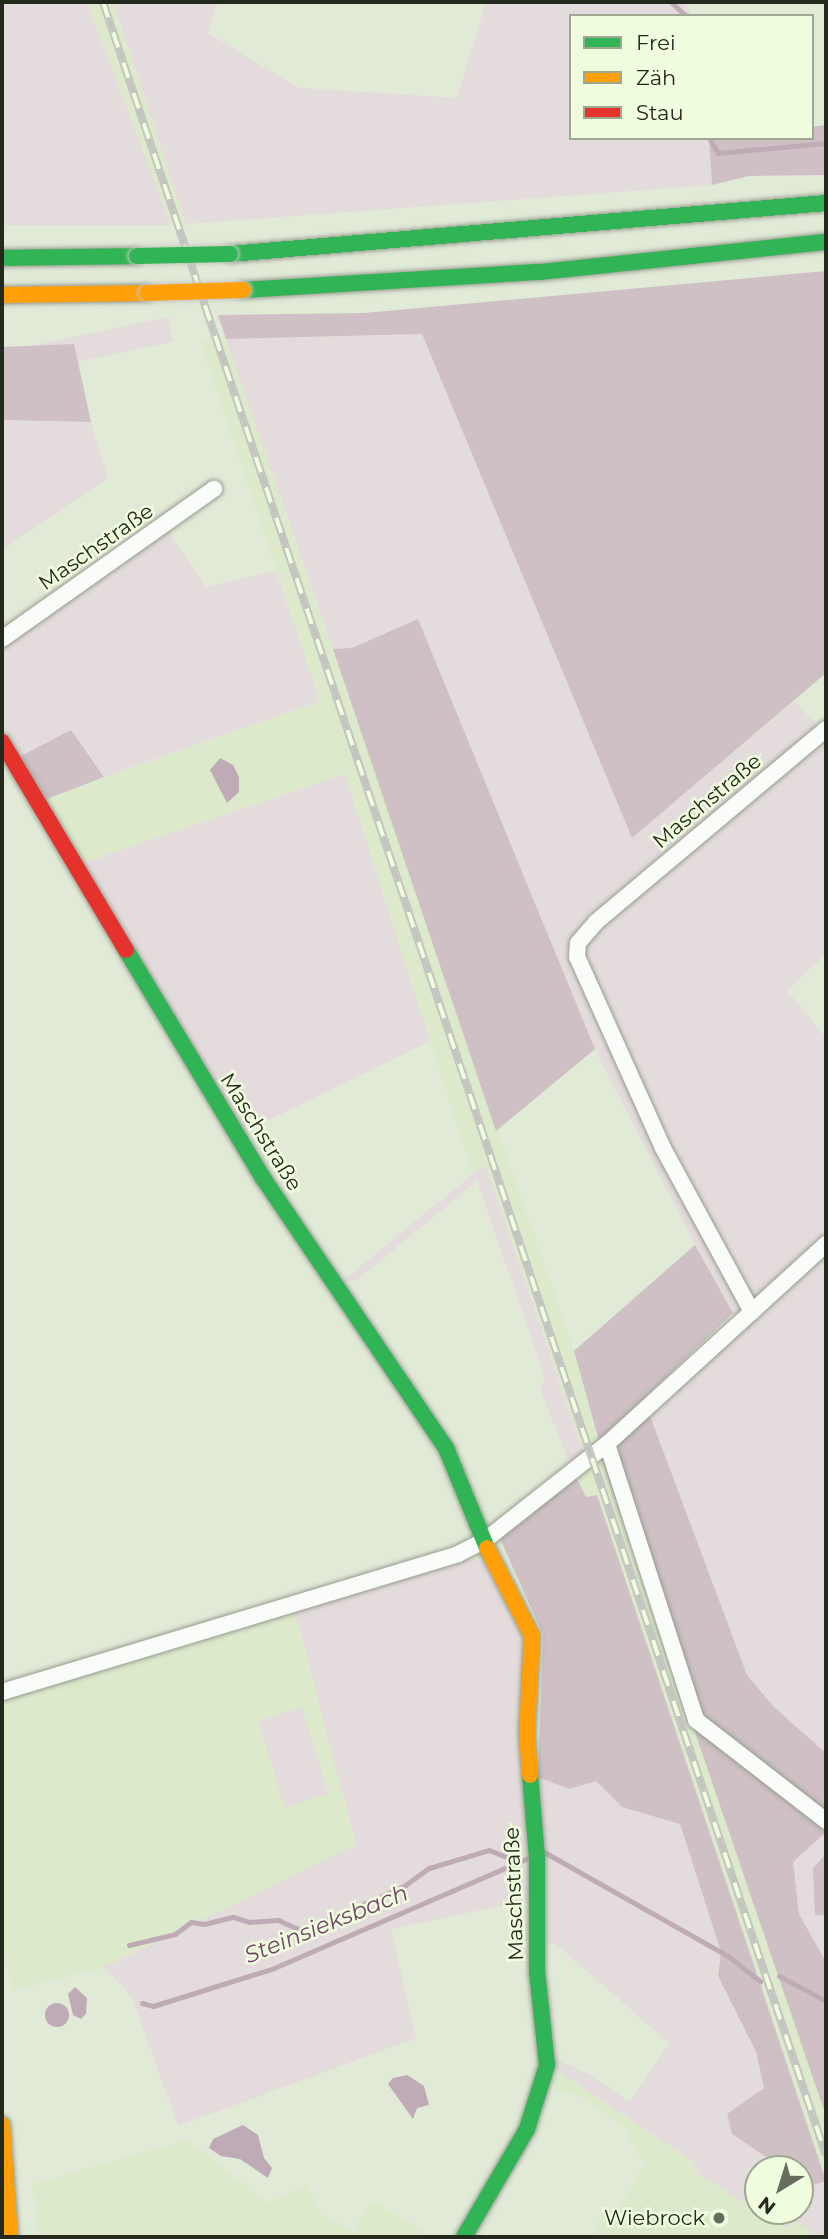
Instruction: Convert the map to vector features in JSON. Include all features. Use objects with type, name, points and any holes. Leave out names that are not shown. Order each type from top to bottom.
[{"type":"main road","points":[[2,258],[230,254],[674,219],[826,202]]},
{"type":"main road","points":[[2,295],[243,290],[540,272],[826,242]]},
{"type":"main road","name":"Maschstraße","points":[[2,742],[263,1178],[446,1448],[484,1541],[532,1636],[534,1661],[527,1733],[537,1858],[537,1971],[547,2065],[540,2098],[527,2129],[464,2237]]},
{"type":"main road","points":[[2,2125],[10,2237]]},
{"type":"street","name":"Maschstraße","points":[[2,639],[214,489]]},
{"type":"street","name":"Maschstraße","points":[[751,1312],[663,1148],[577,957],[578,943],[596,922],[826,729]]},
{"type":"street","points":[[2,1692],[458,1554],[484,1541],[607,1444],[826,1244]]},
{"type":"street","points":[[607,1444],[696,1720],[826,1821]]},
{"type":"shaded area","points":[[2,2],[87,2],[171,225],[2,225]]},
{"type":"shaded area","points":[[87,2],[113,2],[186,224],[171,225]]},
{"type":"shaded area","points":[[113,2],[218,2],[208,33],[299,88],[457,98],[486,2],[685,2],[691,14],[569,14],[569,140],[709,140],[712,185],[186,224]]},
{"type":"shaded area","points":[[826,125],[826,175],[749,176],[712,185],[709,140],[814,140],[814,127]]},
{"type":"shaded area","points":[[826,271],[826,673],[632,838],[422,334],[226,339],[218,315],[364,313]]},
{"type":"shaded area","points":[[168,317],[173,341],[11,376],[6,352]]},
{"type":"shaded area","points":[[422,334],[632,837],[795,701],[826,736],[826,954],[787,990],[826,1038],[826,1753],[774,1707],[747,1675],[649,1413],[747,1324],[733,1313],[695,1245],[595,1049],[418,620],[352,648],[333,649],[226,339]]},
{"type":"shaded area","points":[[226,339],[574,1351],[601,1457],[826,2116],[826,2178],[597,1495],[586,1498],[575,1475],[588,1464],[485,1165],[473,1174],[345,774],[83,863],[47,799],[320,701],[200,340]]},
{"type":"shaded area","points":[[74,344],[91,422],[2,420],[2,347]]},
{"type":"shaded area","points":[[2,420],[91,422],[108,478],[2,550]]},
{"type":"shaded area","points":[[166,528],[206,587],[276,571],[320,701],[104,777],[71,731],[19,757],[2,728],[2,646]]},
{"type":"shaded area","points":[[418,619],[595,1049],[496,1131],[333,649],[352,648]]},
{"type":"shaded area","points":[[71,730],[104,777],[47,799],[19,757]]},
{"type":"shaded area","points":[[220,758],[233,765],[239,777],[239,792],[227,803],[210,770]]},
{"type":"shaded area","points":[[345,774],[430,1041],[241,1134],[83,863]]},
{"type":"shaded area","points":[[485,1164],[584,1454],[569,1462],[540,1389],[545,1377],[477,1181],[357,1280],[340,1283]]},
{"type":"shaded area","points":[[695,1245],[733,1313],[599,1441],[574,1351]]},
{"type":"shaded area","points":[[649,1413],[747,1675],[774,1707],[826,1753],[826,1832],[793,1862],[799,1914],[826,1962],[826,2116],[601,1457]]},
{"type":"shaded area","points":[[575,1475],[586,1497],[597,1495],[826,2181],[814,2185],[814,2155],[763,2155],[732,2134],[727,2114],[764,2088],[756,2052],[718,1976],[721,1952],[680,1824],[622,1807],[596,1781],[569,1789],[538,1777],[543,1634],[500,1539]]},
{"type":"shaded area","points":[[463,1559],[481,1561],[498,1574],[530,1656],[526,1764],[596,1781],[619,1804],[680,1824],[721,1953],[718,1976],[756,2052],[765,2088],[727,2114],[732,2134],[763,2155],[744,2155],[744,2202],[698,2174],[693,2162],[555,2069],[555,2059],[593,2076],[630,2102],[669,2043],[556,1944],[544,1943],[538,1898],[391,1929],[416,2038],[178,2126],[132,1997],[104,1967],[356,1845],[295,1612]]},
{"type":"shaded area","points":[[295,1612],[356,1845],[104,1967],[12,1990],[2,1934],[2,1697]]},
{"type":"shaded area","points":[[302,1707],[329,1794],[285,1807],[258,1720]]},
{"type":"shaded area","points":[[822,1832],[826,1832],[826,1854],[813,1868],[816,1915],[826,1915],[826,1962],[799,1914],[793,1861]]},
{"type":"shaded area","points":[[826,1854],[826,1915],[815,1915],[813,1868]]},
{"type":"shaded area","points":[[75,1987],[87,1998],[86,2014],[81,2019],[73,2015],[68,1994]]},
{"type":"shaded area","points":[[57,2003],[66,2006],[69,2015],[66,2024],[57,2027],[48,2024],[45,2015],[48,2006]]},
{"type":"shaded area","points":[[555,2069],[693,2162],[698,2174],[744,2202],[744,2225],[802,2225],[812,2231],[808,2237],[591,2237],[606,2210],[616,2214],[645,2163],[630,2142],[631,2132],[580,2095],[555,2092]]},
{"type":"shaded area","points":[[407,2075],[424,2086],[429,2105],[417,2108],[413,2119],[388,2084],[393,2078]]},
{"type":"shaded area","points":[[243,2125],[258,2135],[264,2158],[272,2168],[268,2178],[240,2159],[221,2156],[209,2148],[213,2139]]},
{"type":"shaded area","points":[[187,2140],[267,2203],[307,2186],[322,2215],[353,2232],[371,2201],[435,2237],[38,2237],[33,2184]]},
{"type":"shaded area","points":[[826,2181],[826,2237],[808,2237],[811,2231],[801,2225],[814,2225],[814,2185]]},
{"type":"waterway","points":[[671,2],[684,14]]},
{"type":"waterway","points":[[710,140],[718,153],[826,143]]},
{"type":"waterway","name":"Steinsieksbach","points":[[129,1945],[175,1934],[191,1922],[204,1924],[233,1917],[249,1922],[278,1920],[303,1931],[404,1886],[429,1868],[489,1850],[519,1862],[530,1857]]},
{"type":"waterway","name":"Steinsieksbach","points":[[544,1852],[728,1956],[760,1981]]},
{"type":"waterway","name":"Steinsieksbach","points":[[142,2003],[153,2006],[274,1968],[519,1862]]},
{"type":"waterway","name":"Steinsieksbach","points":[[779,1976],[826,2001]]},
{"type":"railway","points":[[103,2],[826,2155]]},
{"type":"traffic: fast","points":[[230,254],[826,203]]},
{"type":"traffic: fast","points":[[243,290],[540,272],[826,242]]},
{"type":"traffic: fast","points":[[137,256],[230,254]]},
{"type":"traffic: fast","points":[[2,258],[137,256]]},
{"type":"traffic: fast","points":[[126,950],[263,1178],[446,1448],[487,1548]]},
{"type":"traffic: fast","points":[[464,2237],[527,2129],[547,2065],[537,1971],[537,1858],[530,1775]]},
{"type":"traffic: slow","points":[[147,293],[243,290]]},
{"type":"traffic: slow","points":[[2,295],[147,293]]},
{"type":"traffic: slow","points":[[487,1548],[532,1636],[527,1733],[530,1775]]},
{"type":"traffic: slow","points":[[2,2125],[10,2237]]},
{"type":"traffic: jam","points":[[2,742],[126,950]]},
{"type":"place","name":"Wiebrock","points":[[719,2218]]}]
